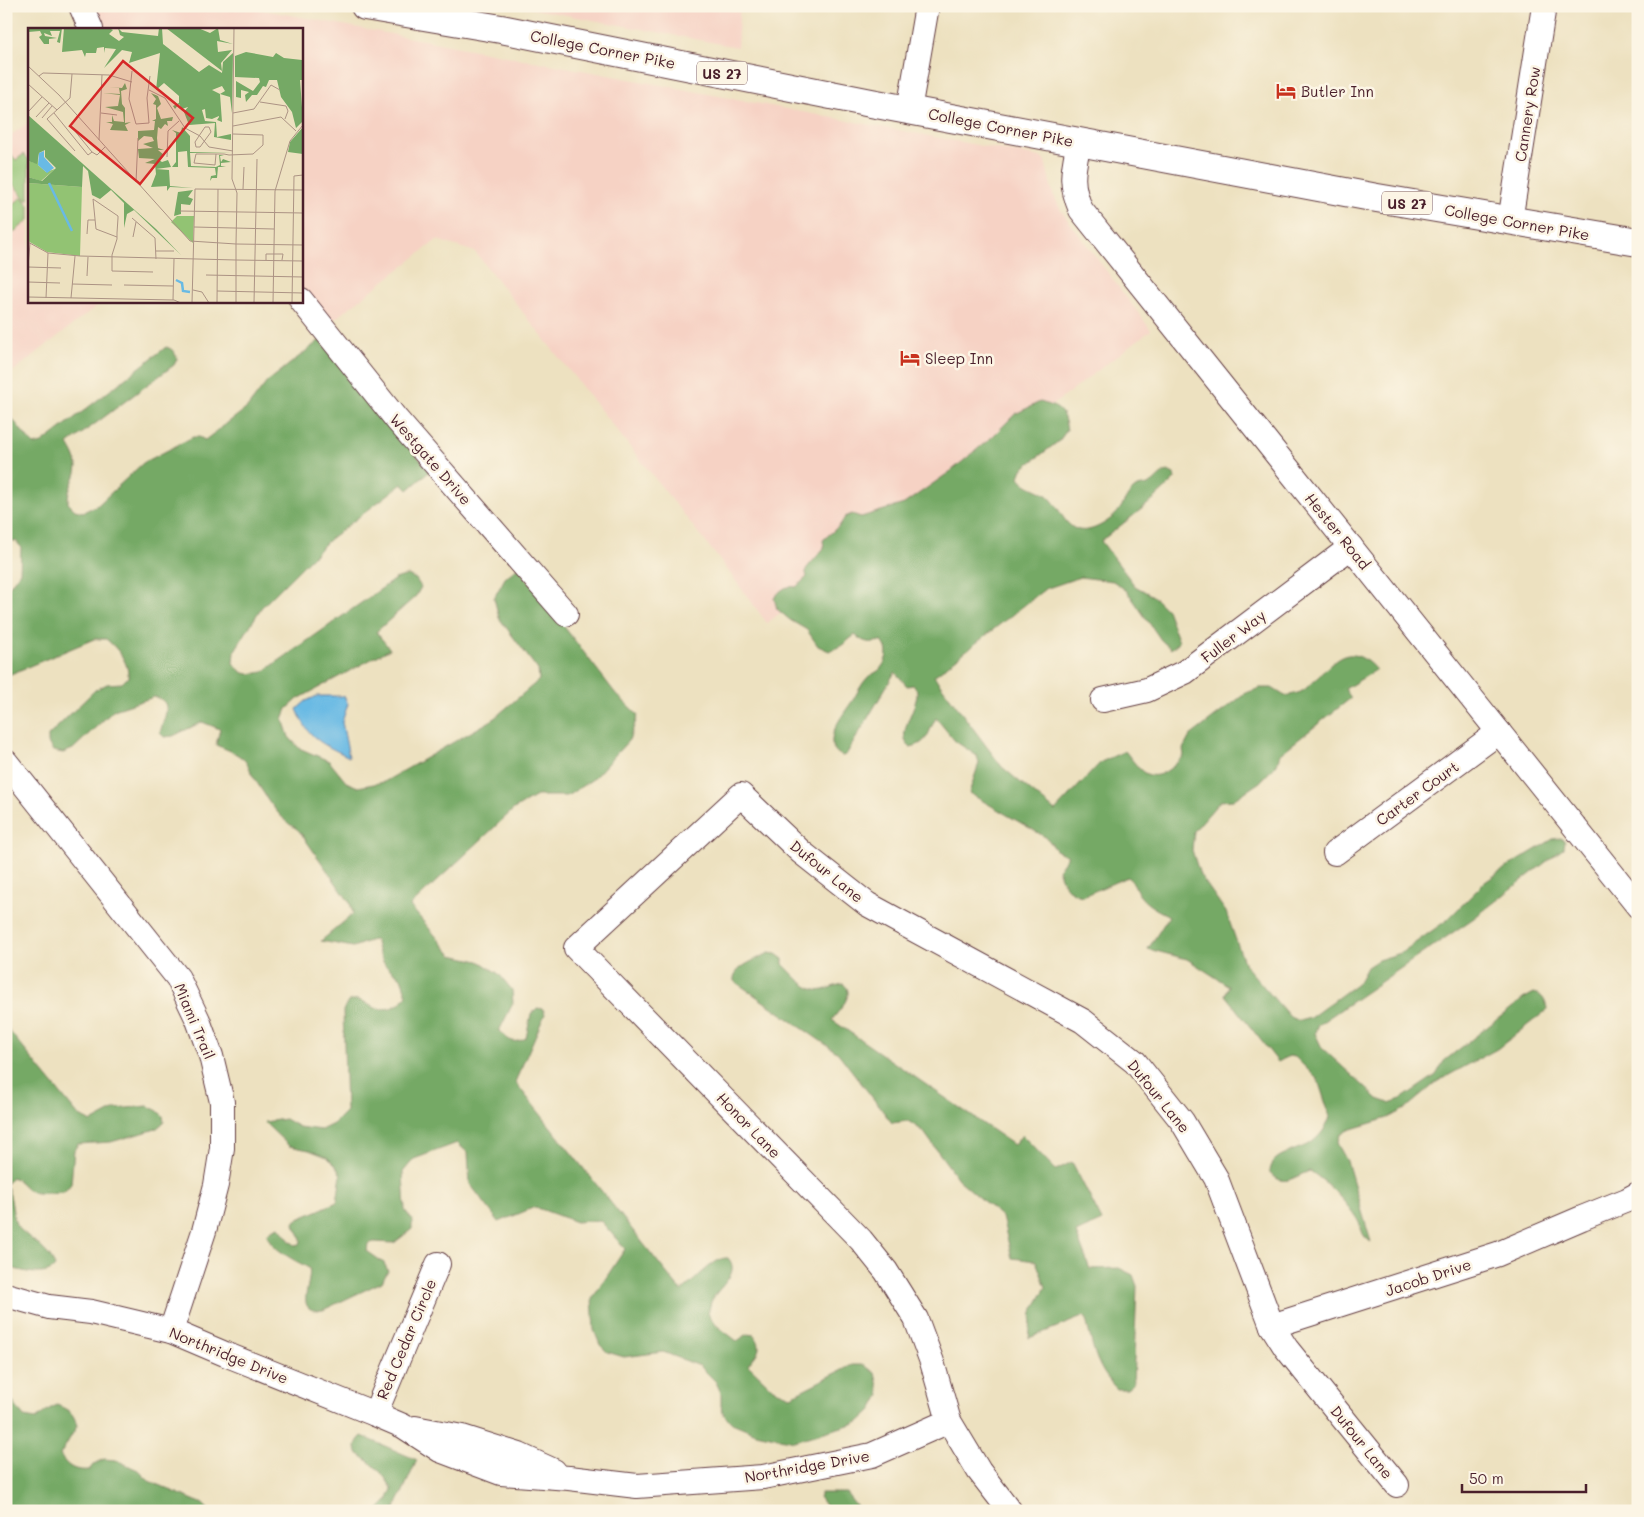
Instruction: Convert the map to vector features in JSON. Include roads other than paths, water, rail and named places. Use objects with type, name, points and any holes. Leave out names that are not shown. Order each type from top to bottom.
[{"type":"highway","name":"College Corner Pike","points":[[365,6],[501,29],[1079,142],[1510,221],[1638,242]]},
{"type":"street","points":[[81,6],[91,28]]},
{"type":"street","points":[[910,110],[927,6]]},
{"type":"street","name":"Cannery Row","points":[[1510,221],[1544,6]]},
{"type":"street","name":"Hester Road","points":[[1079,142],[1072,178],[1075,195],[1082,210],[1638,906]]},
{"type":"street","name":"Westgate Drive","points":[[302,301],[397,420],[566,614]]},
{"type":"street","name":"Fuller Way","points":[[1103,700],[1147,690],[1186,672],[1351,547]]},
{"type":"street","name":"Carter Court","points":[[1335,853],[1499,732]]},
{"type":"street","name":"Miami Trail","points":[[6,762],[178,978],[198,1020],[211,1056],[222,1102],[222,1148],[216,1186],[204,1231],[171,1331]]},
{"type":"street","name":"Dufour Lane","points":[[741,795],[802,852],[868,904],[1083,1021],[1135,1062],[1182,1121],[1216,1178],[1272,1326],[1286,1348],[1397,1485]]},
{"type":"street","name":"Honor Lane","points":[[741,795],[576,948],[868,1248],[886,1271],[916,1319],[932,1362],[949,1421],[979,1471],[1010,1511]]},
{"type":"street","name":"Jacob Drive","points":[[1582,1218],[1621,1186],[1638,1177]]},
{"type":"street","name":"Jacob Drive","points":[[1272,1326],[1498,1254],[1638,1194]]},
{"type":"street","name":"Red Cedar Circle","points":[[375,1414],[438,1264]]},
{"type":"street","name":"Northridge Drive","points":[[6,1295],[49,1307],[91,1312],[171,1331],[403,1426],[440,1450],[501,1473],[637,1486],[763,1477],[872,1455],[949,1421]]},
{"type":"street","name":"Northridge Drive","points":[[6,1314],[49,1307]]},
{"type":"water","points":[[317,696],[344,696],[348,704],[342,722],[349,757],[323,744],[306,728],[297,709],[306,701]]},
{"type":"place","name":"Butler Inn","points":[[1286,91]]},
{"type":"place","name":"Sleep Inn","points":[[910,358]]}]
